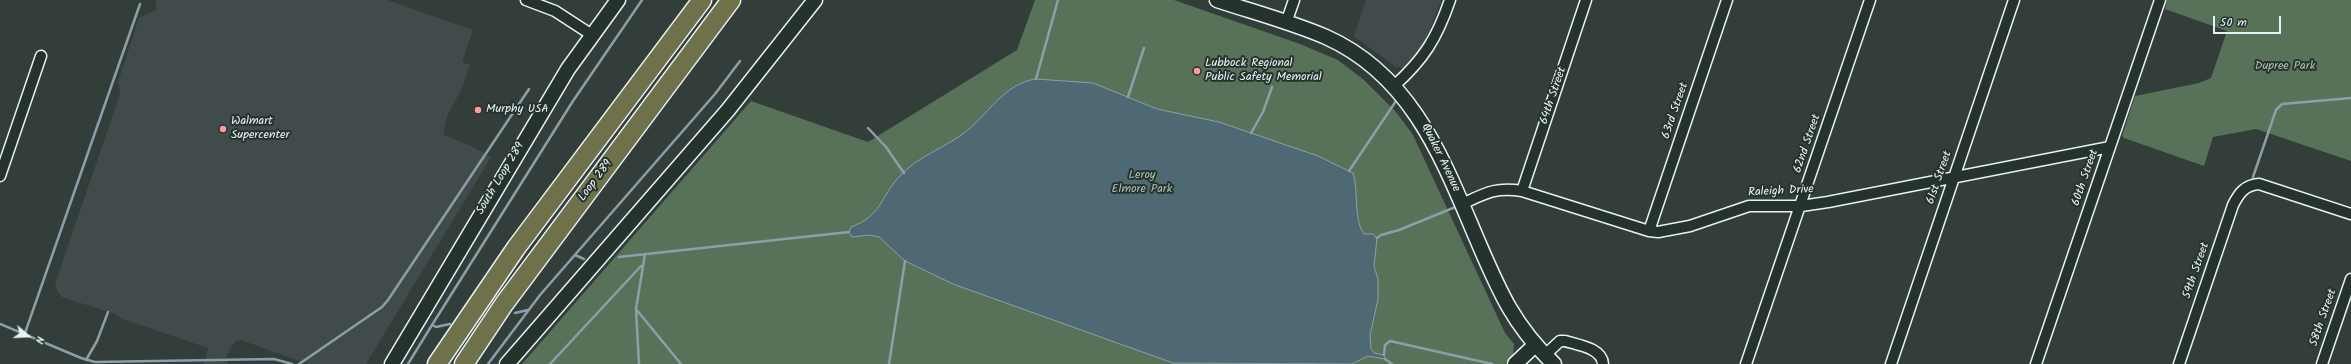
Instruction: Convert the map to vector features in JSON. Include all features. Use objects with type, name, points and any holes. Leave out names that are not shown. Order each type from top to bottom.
[{"type":"highway","name":"Loop 289","points":[[437,364],[516,248],[702,0]]},
{"type":"highway","name":"Loop 289","points":[[464,364],[504,304],[731,0]]},
{"type":"main road","name":"South Loop 289","points":[[392,364],[538,118],[592,35],[618,0]]},
{"type":"main road","points":[[507,364],[728,110],[815,0]]},
{"type":"main road","name":"Quaker Avenue","points":[[1217,0],[1327,38],[1344,47],[1376,70],[1394,86],[1417,114],[1434,142],[1510,312],[1544,355]]},
{"type":"main road","points":[[1515,364],[1544,355]]},
{"type":"street","points":[[526,0],[555,11],[592,35]]},
{"type":"street","points":[[1286,23],[1294,0]]},
{"type":"street","points":[[1394,86],[1421,60],[1431,46],[1441,27],[1450,0]]},
{"type":"street","name":"64th Street","points":[[1522,191],[1586,0]]},
{"type":"street","name":"63rd Street","points":[[1649,231],[1727,0]]},
{"type":"street","name":"62nd Street","points":[[1746,364],[1870,0]]},
{"type":"street","name":"61st Street","points":[[1891,364],[2014,0]]},
{"type":"street","name":"60th Street","points":[[2038,364],[2160,0]]},
{"type":"street","points":[[0,176],[41,56]]},
{"type":"street","points":[[0,142],[10,146]]},
{"type":"street","name":"Raleigh Drive","points":[[1462,204],[1488,192],[1503,188],[1522,191],[1649,231],[1658,232],[1690,226],[1748,206],[1801,206],[2110,147]]},
{"type":"street","name":"59th Street","points":[[2180,364],[2234,205],[2244,190],[2253,184],[2260,184],[2351,214]]},
{"type":"street","name":"58th Street","points":[[2322,364],[2351,279]]},
{"type":"street","points":[[1544,355],[1560,341],[1565,341],[1596,352],[1602,358],[1603,364]]},
{"type":"shaded area","points":[[156,0],[387,0],[473,30],[462,62],[470,65],[462,88],[447,116],[443,135],[471,146],[491,157],[366,364],[308,364],[241,340],[236,341],[231,347],[226,357],[228,364],[204,364],[208,348],[123,319],[115,314],[62,297],[58,292],[55,284],[120,94],[118,82],[139,18],[156,10]]},
{"type":"shaded area","points":[[1366,0],[1441,0],[1425,42],[1416,55],[1403,67],[1396,67],[1354,36]]},
{"type":"green space","name":"Leroy Elmore Park","points":[[1035,0],[1174,0],[1300,44],[1338,60],[1364,80],[1396,112],[1413,135],[1505,333],[1514,344],[1513,355],[1505,364],[522,364],[751,101],[868,142],[1017,50]]},
{"type":"green space","name":"Dupree Park","points":[[2167,0],[2351,0],[2351,161],[2256,129],[2213,137],[2204,166],[2124,138],[2122,136],[2135,96],[2199,83],[2211,78],[2227,31],[2165,9]]},
{"type":"water","points":[[1036,79],[1093,83],[1157,109],[1219,122],[1318,156],[1353,173],[1356,188],[1358,221],[1364,234],[1373,234],[1377,238],[1374,266],[1378,279],[1378,299],[1370,335],[1371,349],[1374,353],[1384,355],[1385,359],[1368,356],[1352,364],[1173,363],[953,284],[905,261],[879,237],[869,235],[852,237],[849,232],[851,227],[869,217],[875,211],[893,184],[907,169],[964,133],[1005,93],[1025,82]]},
{"type":"waterway","points":[[432,325],[573,101],[642,0]]},
{"type":"waterway","points":[[1036,79],[1058,0]]},
{"type":"waterway","points":[[25,333],[140,4]]},
{"type":"waterway","points":[[1128,97],[1144,48]]},
{"type":"waterway","points":[[488,364],[540,295],[715,94],[740,61]]},
{"type":"waterway","points":[[1251,133],[1263,112],[1272,87]]},
{"type":"waterway","points":[[299,364],[382,307],[388,300],[529,89]]},
{"type":"waterway","points":[[1349,171],[1398,98]]},
{"type":"waterway","points":[[2253,177],[2276,110],[2282,104],[2351,98]]},
{"type":"waterway","points":[[868,128],[886,147],[904,173]]},
{"type":"waterway","points":[[1377,238],[1381,235],[1399,230],[1458,206]]},
{"type":"waterway","points":[[619,257],[849,232]]},
{"type":"waterway","points":[[639,364],[636,309],[645,254]]},
{"type":"waterway","points":[[575,255],[584,259]]},
{"type":"waterway","points":[[889,364],[905,261]]},
{"type":"waterway","points":[[550,364],[641,266]]},
{"type":"waterway","points":[[636,309],[681,364]]},
{"type":"waterway","points":[[515,313],[528,310]]},
{"type":"waterway","points":[[86,360],[97,341],[108,312]]},
{"type":"waterway","points":[[0,324],[81,358],[95,362],[274,359],[292,364]]},
{"type":"waterway","points":[[408,364],[432,325],[436,327],[450,324]]},
{"type":"waterway","points":[[1384,355],[1385,345],[1390,341],[1492,364]]},
{"type":"waterway","points":[[1385,359],[1392,364]]},
{"type":"place","name":"Lubbock Regional Public Safety Memorial","points":[[1197,71]]},
{"type":"place","name":"Murphy USA","points":[[478,110]]},
{"type":"place","name":"Walmart Supercenter","points":[[223,129]]}]
